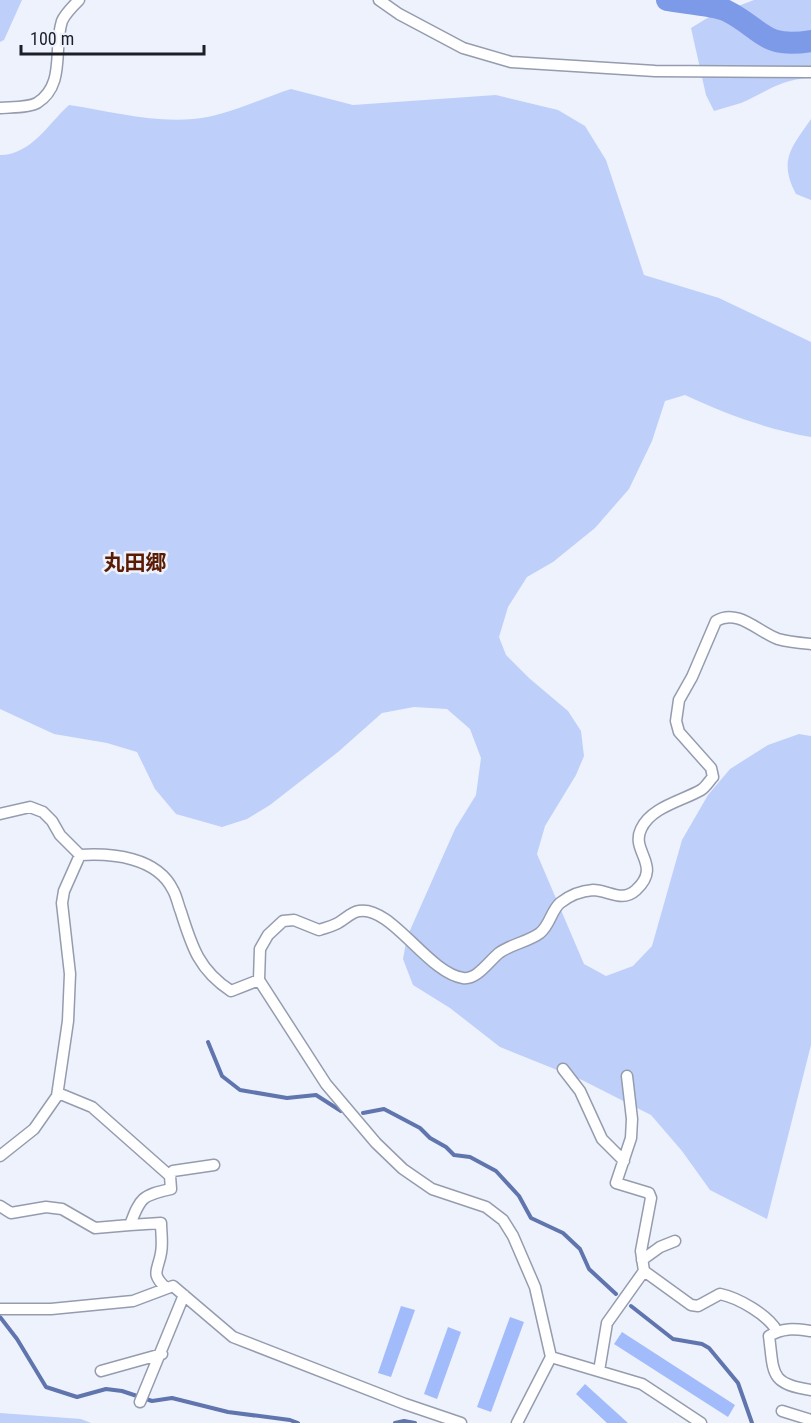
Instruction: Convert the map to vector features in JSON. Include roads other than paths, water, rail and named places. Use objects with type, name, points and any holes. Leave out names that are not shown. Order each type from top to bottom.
[{"type":"street","points":[[0,108],[36,103],[49,91],[58,71],[59,34],[63,19],[79,0]]},
{"type":"street","points":[[379,0],[399,14],[463,48],[511,62],[655,70],[811,72]]},
{"type":"street","points":[[517,1423],[551,1357],[535,1287],[513,1236],[503,1220],[486,1207],[432,1189],[403,1169],[376,1143],[326,1084],[259,980],[260,949],[268,935],[283,921],[294,920],[319,930],[336,924],[358,910],[370,912],[390,923],[446,972],[465,979],[476,975],[501,952],[539,934],[546,927],[557,906],[573,893],[594,890],[623,897],[633,893],[643,882],[648,869],[638,838],[641,826],[661,808],[702,789],[713,777],[711,768],[680,732],[675,721],[679,700],[692,677],[716,621],[723,617],[740,618],[778,639],[811,644]]},
{"type":"street","points":[[0,814],[30,807],[43,812],[52,821],[60,835],[80,855],[102,854],[136,861],[159,872],[173,889],[191,942],[201,963],[215,981],[231,991],[259,980]]},
{"type":"street","points":[[0,1156],[34,1129],[58,1093],[68,1021],[70,974],[62,903],[66,885],[80,855]]},
{"type":"street","points":[[563,1069],[580,1091],[602,1139],[624,1161]]},
{"type":"street","points":[[627,1076],[632,1138],[616,1183],[648,1193],[651,1198],[641,1251],[643,1265],[692,1305],[698,1306],[720,1294],[742,1301],[773,1325],[777,1331]]},
{"type":"street","points":[[58,1093],[93,1107],[170,1176]]},
{"type":"street","points":[[130,1225],[137,1205],[149,1193],[171,1189],[170,1176],[173,1171],[214,1165]]},
{"type":"street","points":[[0,1206],[11,1213],[46,1207],[62,1209],[95,1228],[161,1223],[162,1252],[155,1271],[158,1281],[166,1288]]},
{"type":"street","points":[[599,1371],[607,1323],[643,1265],[660,1246],[675,1240]]},
{"type":"street","points":[[0,1309],[51,1309],[133,1301],[173,1286],[233,1337],[405,1404],[461,1423]]},
{"type":"street","points":[[142,1397],[162,1354],[184,1295]]},
{"type":"street","points":[[811,1331],[790,1328],[777,1331],[769,1336],[777,1378],[784,1384],[811,1390]]},
{"type":"street","points":[[101,1371],[162,1354]]},
{"type":"street","points":[[551,1357],[642,1384],[701,1423]]},
{"type":"street","points":[[782,1411],[811,1420]]},
{"type":"waterway","points":[[667,0],[722,9],[772,40],[795,43],[811,41]]},
{"type":"waterway","points":[[208,1042],[222,1076],[240,1090],[287,1098],[316,1095],[341,1111]]},
{"type":"waterway","points":[[363,1113],[384,1109],[420,1128],[454,1155],[470,1157],[496,1171],[519,1196],[531,1218],[563,1233],[580,1249],[589,1269],[616,1294]]},
{"type":"waterway","points":[[631,1306],[673,1339],[702,1344],[709,1348],[738,1383],[752,1423]]},
{"type":"waterway","points":[[0,1317],[17,1339],[46,1387],[77,1397],[106,1389],[122,1391],[152,1401],[172,1398],[228,1412],[298,1423]]},
{"type":"waterway","points":[[395,1423],[404,1421],[415,1423]]},
{"type":"district","name":"丸田郷","points":[[135,563]]}]
